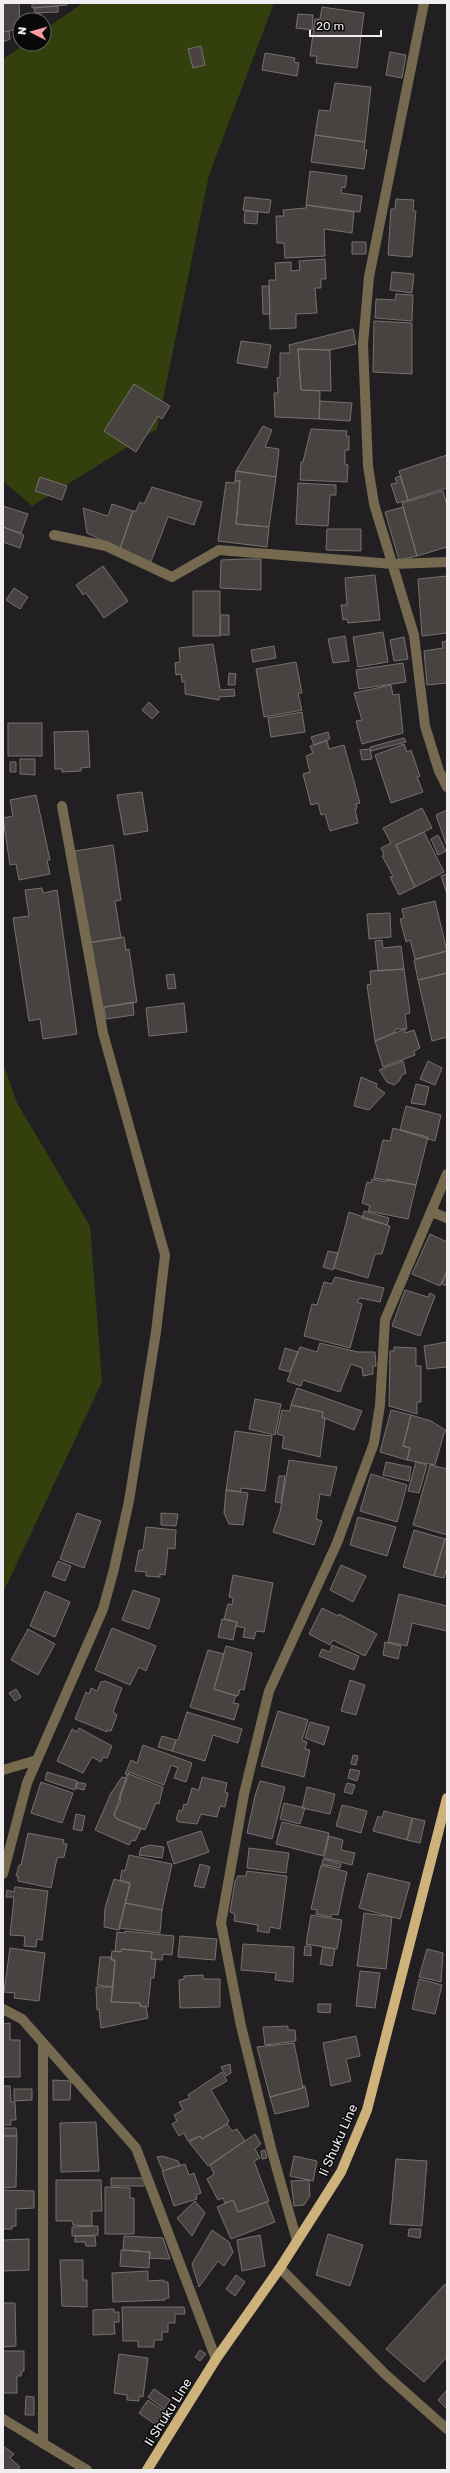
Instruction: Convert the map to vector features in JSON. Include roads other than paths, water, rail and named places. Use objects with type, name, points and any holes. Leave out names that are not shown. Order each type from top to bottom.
[{"type":"main road","name":"Ii Shuku Line","points":[[147,2470],[216,2359],[280,2268],[341,2172],[367,2110],[447,1798]]},
{"type":"street","points":[[424,3],[369,277],[362,344],[368,466],[374,504],[414,635],[425,726],[439,771],[447,786]]},
{"type":"street","points":[[54,535],[106,546],[172,577],[218,550],[393,564],[447,562]]},
{"type":"street","points":[[3,1874],[28,1783],[103,1610],[114,1569],[129,1501],[156,1332],[165,1255],[103,1033],[62,806]]},
{"type":"street","points":[[297,2241],[271,2148],[241,2026],[221,1923],[244,1794],[269,1692],[337,1542],[374,1443],[380,1405],[385,1320],[447,1174]]},
{"type":"street","points":[[432,1212],[447,1218]]},
{"type":"street","points":[[3,1770],[37,1760]]},
{"type":"street","points":[[3,2008],[22,2019],[136,2148],[216,2359]]},
{"type":"street","points":[[43,2044],[43,2443]]},
{"type":"street","points":[[280,2268],[385,2374],[447,2429]]},
{"type":"street","points":[[3,2420],[87,2470]]}]
